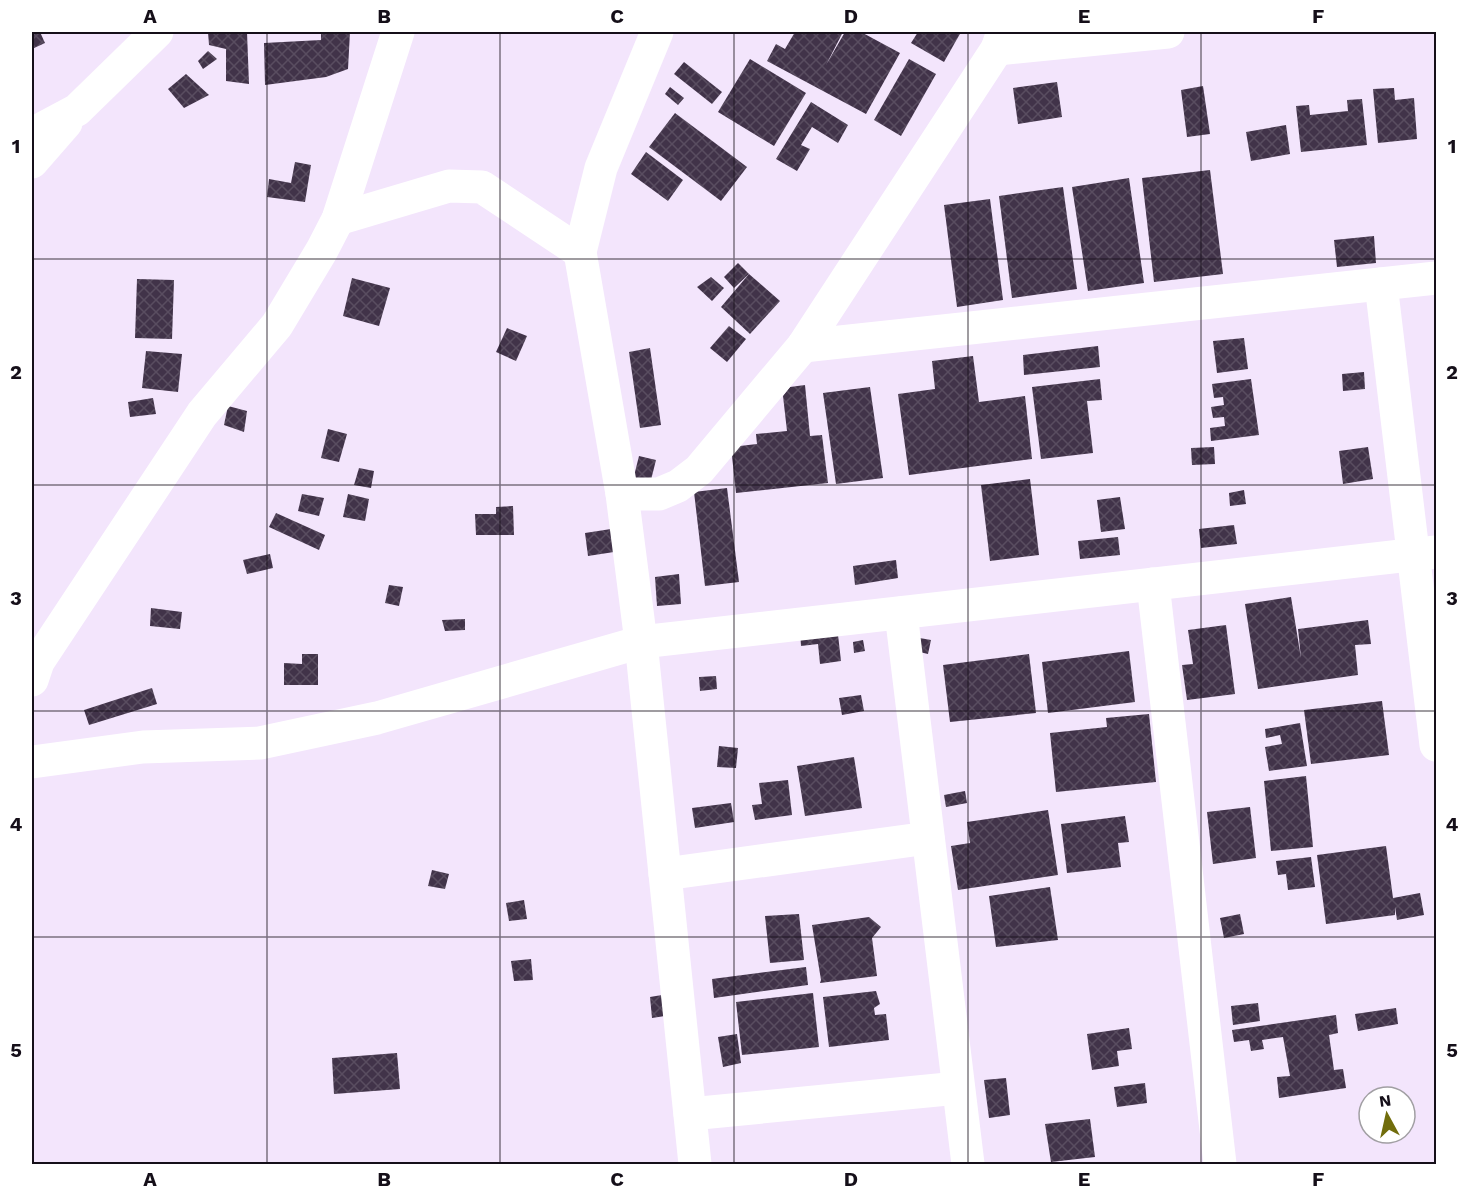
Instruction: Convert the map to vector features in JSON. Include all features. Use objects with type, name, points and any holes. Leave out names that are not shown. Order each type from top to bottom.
[{"type":"street","points":[[32,162],[77,110],[157,32]]},
{"type":"street","points":[[32,680],[38,662],[202,414],[277,325],[339,219],[398,32]]},
{"type":"street","points":[[657,32],[601,168],[580,252],[622,494],[641,642],[695,1164]]},
{"type":"street","points":[[622,494],[659,494],[678,486],[699,470],[803,346],[1000,40],[1168,32]]},
{"type":"street","points":[[32,135],[77,110]]},
{"type":"street","points":[[339,219],[449,186],[482,187],[580,252]]},
{"type":"street","points":[[803,346],[1437,278]]},
{"type":"street","points":[[1381,284],[1425,553],[1437,745]]},
{"type":"street","points":[[32,762],[143,747],[260,743],[376,718],[641,642],[1425,553]]},
{"type":"street","points":[[1153,584],[1220,1164]]},
{"type":"street","points":[[901,613],[968,1164]]},
{"type":"street","points":[[665,874],[928,838]]},
{"type":"street","points":[[690,1114],[958,1088]]},
{"type":"building","points":[[32,32],[40,32],[45,43],[32,49]]},
{"type":"building","points":[[208,32],[247,32],[249,84],[226,81],[226,49],[209,45]]},
{"type":"building","points":[[321,32],[350,32],[348,69],[326,77],[265,85],[264,43],[321,40]]},
{"type":"building","points":[[795,32],[843,32],[826,65],[845,32],[861,32],[900,53],[866,114],[767,61],[776,44],[785,49]]},
{"type":"building","points":[[918,32],[961,32],[944,62],[911,43]]},
{"type":"building","points":[[208,51],[217,59],[203,69],[198,61]]},
{"type":"building","points":[[750,59],[806,93],[774,146],[718,112]]},
{"type":"building","points":[[909,59],[936,74],[901,136],[874,120]]},
{"type":"building","points":[[684,62],[722,92],[712,104],[674,74]]},
{"type":"building","points":[[186,74],[209,95],[184,108],[168,89]]},
{"type":"building","points":[[1057,82],[1062,117],[1018,124],[1013,88]]},
{"type":"building","points":[[1203,86],[1210,134],[1187,137],[1181,90]]},
{"type":"building","points":[[670,87],[684,98],[678,105],[665,94]]},
{"type":"building","points":[[1394,88],[1395,100],[1414,98],[1417,139],[1378,143],[1373,89]]},
{"type":"building","points":[[1362,99],[1367,145],[1301,152],[1296,106],[1309,105],[1310,115],[1348,111],[1347,100]]},
{"type":"building","points":[[811,102],[848,125],[838,143],[812,127],[801,145],[810,149],[797,171],[776,159]]},
{"type":"building","points":[[675,113],[747,167],[721,201],[649,147]]},
{"type":"building","points":[[1286,125],[1290,154],[1251,161],[1246,132]]},
{"type":"building","points":[[646,152],[683,180],[668,201],[631,174]]},
{"type":"building","points":[[295,162],[311,165],[305,202],[267,197],[269,179],[291,183]]},
{"type":"building","points":[[1210,170],[1223,274],[1154,282],[1142,178]]},
{"type":"building","points":[[1129,178],[1144,283],[1088,291],[1072,187]]},
{"type":"building","points":[[1063,187],[1077,289],[1012,298],[999,196]]},
{"type":"building","points":[[990,199],[1003,300],[957,307],[944,205]]},
{"type":"building","points":[[1374,236],[1376,263],[1337,267],[1334,240]]},
{"type":"building","points":[[738,263],[749,274],[734,288],[724,277]]},
{"type":"building","points":[[749,274],[780,301],[750,334],[721,307]]},
{"type":"building","points":[[711,277],[724,288],[712,301],[697,287]]},
{"type":"building","points":[[352,278],[390,288],[379,326],[343,316]]},
{"type":"building","points":[[137,279],[174,280],[172,339],[135,338]]},
{"type":"building","points":[[729,326],[746,339],[727,362],[710,348]]},
{"type":"building","points":[[507,328],[527,336],[516,361],[496,352]]},
{"type":"building","points":[[1244,338],[1248,369],[1217,373],[1213,341]]},
{"type":"building","points":[[1098,346],[1100,367],[1024,375],[1023,355]]},
{"type":"building","points":[[650,348],[661,425],[640,428],[629,352]]},
{"type":"building","points":[[146,351],[182,354],[178,392],[142,388]]},
{"type":"building","points":[[973,356],[979,402],[1025,396],[1032,459],[909,475],[898,394],[935,389],[932,361]]},
{"type":"building","points":[[1364,372],[1365,389],[1343,391],[1342,374]]},
{"type":"building","points":[[1100,379],[1102,400],[1087,401],[1093,453],[1041,459],[1032,387]]},
{"type":"building","points":[[1251,379],[1259,435],[1211,441],[1210,428],[1225,426],[1224,417],[1213,418],[1211,407],[1224,405],[1223,397],[1214,398],[1212,384]]},
{"type":"building","points":[[805,385],[810,436],[822,435],[828,483],[736,493],[731,447],[757,444],[756,434],[787,431],[783,396],[790,387]]},
{"type":"building","points":[[870,387],[883,478],[836,484],[823,393]]},
{"type":"building","points":[[153,398],[156,414],[130,417],[128,402]]},
{"type":"building","points":[[228,406],[247,411],[244,432],[224,425]]},
{"type":"building","points":[[328,429],[347,434],[339,462],[321,458]]},
{"type":"building","points":[[1214,447],[1215,464],[1192,465],[1191,448]]},
{"type":"building","points":[[1368,447],[1373,479],[1343,484],[1339,451]]},
{"type":"building","points":[[639,456],[656,460],[650,484],[633,480]]},
{"type":"building","points":[[359,468],[374,471],[371,488],[354,485]]},
{"type":"building","points":[[1030,479],[1039,555],[990,561],[981,485]]},
{"type":"building","points":[[727,488],[739,582],[705,586],[694,492]]},
{"type":"building","points":[[1244,490],[1246,504],[1230,506],[1229,493]]},
{"type":"building","points":[[302,494],[324,498],[319,516],[298,511]]},
{"type":"building","points":[[348,494],[369,499],[365,521],[343,517]]},
{"type":"building","points":[[1120,497],[1125,529],[1101,532],[1097,500]]},
{"type":"building","points":[[513,506],[514,535],[476,535],[475,514],[496,514],[496,507]]},
{"type":"building","points":[[276,513],[325,535],[319,550],[269,527]]},
{"type":"building","points":[[1234,525],[1237,544],[1201,548],[1199,529]]},
{"type":"building","points":[[611,529],[614,552],[588,556],[585,533]]},
{"type":"building","points":[[1118,537],[1120,555],[1080,559],[1078,541]]},
{"type":"building","points":[[270,554],[273,568],[247,574],[243,560]]},
{"type":"building","points":[[896,560],[898,578],[855,585],[853,566]]},
{"type":"building","points":[[679,574],[681,604],[657,606],[655,577]]},
{"type":"building","points":[[389,585],[403,587],[399,606],[385,603]]},
{"type":"building","points":[[1291,597],[1301,658],[1298,629],[1368,620],[1371,644],[1355,645],[1358,675],[1258,689],[1245,604]]},
{"type":"building","points":[[151,608],[182,612],[180,629],[150,626]]},
{"type":"building","points":[[465,619],[465,630],[445,631],[442,620]]},
{"type":"building","points":[[1226,625],[1235,694],[1187,700],[1182,665],[1193,664],[1188,630]]},
{"type":"building","points":[[837,626],[841,661],[820,664],[818,644],[801,646],[800,630]]},
{"type":"building","points":[[914,637],[931,640],[928,654],[911,650]]},
{"type":"building","points":[[863,640],[865,651],[854,653],[853,642]]},
{"type":"building","points":[[1129,651],[1135,702],[1048,713],[1042,662]]},
{"type":"building","points":[[302,654],[318,654],[318,685],[284,685],[284,663],[302,664]]},
{"type":"building","points":[[1029,654],[1036,713],[950,722],[943,665]]},
{"type":"building","points":[[716,676],[717,689],[700,691],[699,677]]},
{"type":"building","points":[[152,688],[157,704],[89,725],[84,710]]},
{"type":"building","points":[[861,695],[864,711],[842,715],[839,698]]},
{"type":"building","points":[[1382,701],[1389,755],[1311,764],[1304,710]]},
{"type":"building","points":[[1149,714],[1156,782],[1056,792],[1050,733],[1107,727],[1106,718]]},
{"type":"building","points":[[1300,723],[1307,766],[1269,771],[1265,747],[1282,744],[1280,735],[1266,738],[1265,729]]},
{"type":"building","points":[[719,746],[738,748],[736,768],[717,767]]},
{"type":"building","points":[[854,757],[862,808],[805,816],[797,766]]},
{"type":"building","points":[[1306,776],[1313,847],[1271,851],[1264,781]]},
{"type":"building","points":[[788,780],[792,815],[755,820],[752,805],[762,804],[759,783]]},
{"type":"building","points":[[965,791],[967,803],[946,807],[944,795]]},
{"type":"building","points":[[731,803],[734,822],[695,828],[692,808]]},
{"type":"building","points":[[1250,807],[1256,858],[1213,864],[1207,812]]},
{"type":"building","points":[[1048,810],[1058,875],[958,890],[951,846],[970,843],[967,822]]},
{"type":"building","points":[[1125,816],[1129,842],[1118,843],[1121,867],[1067,873],[1061,824]]},
{"type":"building","points":[[1386,846],[1393,898],[1420,893],[1424,915],[1397,920],[1395,907],[1395,915],[1326,924],[1317,855]]},
{"type":"building","points":[[1311,857],[1315,887],[1288,890],[1286,874],[1278,875],[1276,861]]},
{"type":"building","points":[[432,870],[449,874],[445,889],[428,886]]},
{"type":"building","points":[[1050,887],[1058,940],[996,947],[989,896]]},
{"type":"building","points":[[524,900],[527,919],[509,921],[506,903]]},
{"type":"building","points":[[799,914],[804,960],[770,963],[765,916]]},
{"type":"building","points":[[1240,914],[1244,934],[1224,938],[1220,918]]},
{"type":"building","points":[[869,917],[881,927],[872,938],[877,976],[820,983],[812,925]]},
{"type":"building","points":[[531,959],[533,980],[514,981],[511,961]]},
{"type":"building","points":[[806,967],[808,985],[714,998],[712,979]]},
{"type":"building","points":[[876,991],[880,1004],[874,1008],[875,1015],[886,1014],[889,1040],[829,1047],[823,997]]},
{"type":"building","points":[[813,993],[819,1047],[742,1055],[736,1002]]},
{"type":"building","points":[[662,995],[665,1016],[652,1018],[650,997]]},
{"type":"building","points":[[1258,1003],[1260,1021],[1233,1025],[1231,1006]]},
{"type":"building","points":[[1396,1008],[1398,1024],[1358,1031],[1355,1014]]},
{"type":"building","points":[[1336,1015],[1338,1033],[1329,1035],[1334,1070],[1343,1069],[1346,1088],[1279,1098],[1277,1077],[1290,1076],[1283,1037],[1262,1040],[1264,1049],[1251,1051],[1249,1040],[1234,1042],[1232,1030]]},
{"type":"building","points":[[1129,1028],[1132,1049],[1117,1051],[1119,1066],[1092,1070],[1087,1034]]},
{"type":"building","points":[[737,1034],[741,1063],[723,1067],[718,1037]]},
{"type":"building","points":[[397,1053],[400,1089],[334,1094],[332,1058]]},
{"type":"building","points":[[1006,1078],[1010,1115],[989,1118],[984,1080]]},
{"type":"building","points":[[1145,1083],[1147,1103],[1117,1107],[1114,1087]]},
{"type":"building","points":[[1090,1119],[1095,1157],[1051,1162],[1045,1124]]}]
